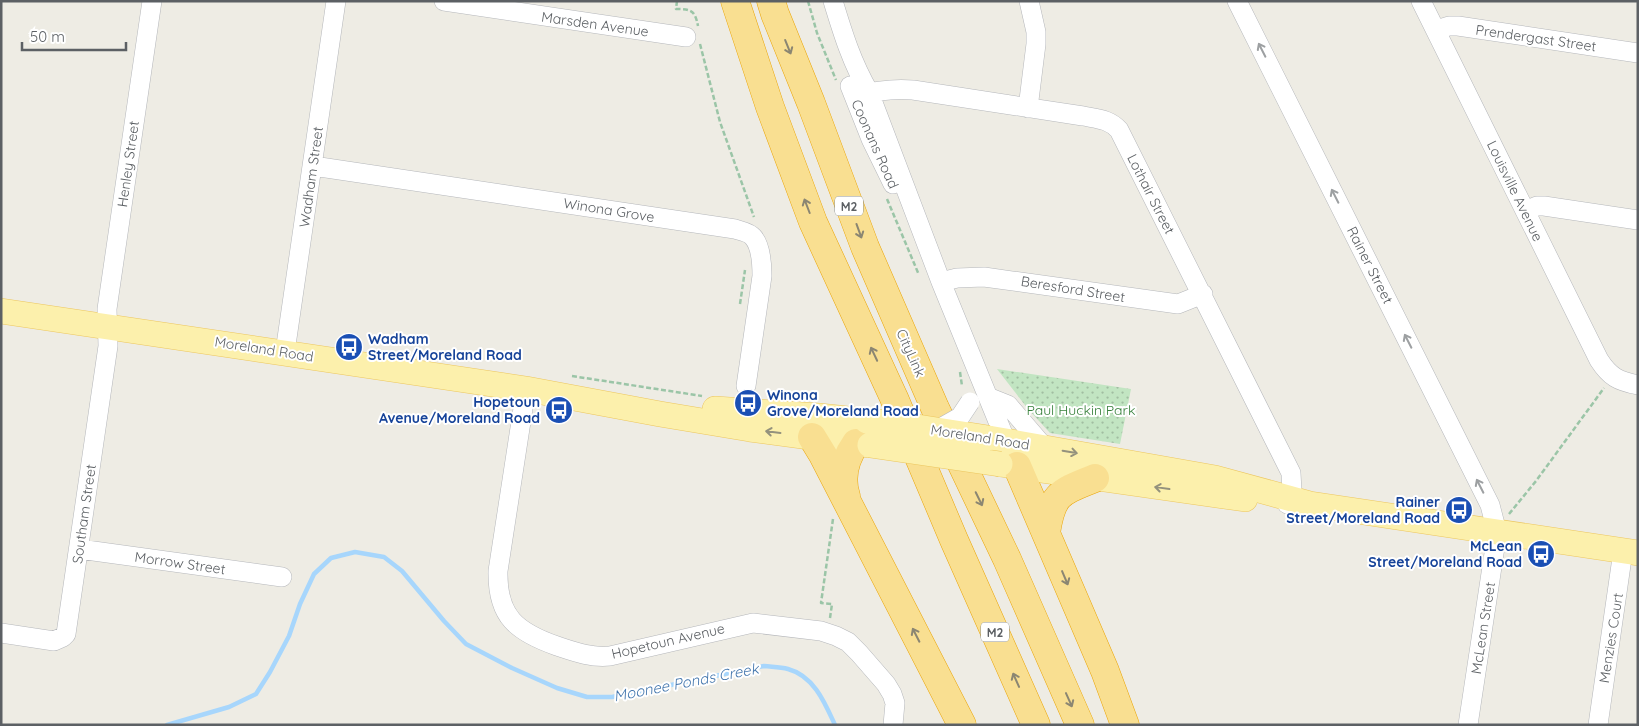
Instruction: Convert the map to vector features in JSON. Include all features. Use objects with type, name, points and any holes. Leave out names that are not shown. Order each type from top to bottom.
[{"type":"highway","name":"M2","points":[[734,1],[770,107],[813,222],[894,398],[954,540],[1036,725]]},
{"type":"highway","name":"CityLink","points":[[771,1],[864,247],[935,408],[1007,559],[1080,725]]},
{"type":"highway","points":[[855,518],[845,495],[843,470],[850,452],[866,436]]},
{"type":"highway","points":[[812,437],[962,725]]},
{"type":"highway","points":[[1002,452],[1046,533],[1105,672],[1125,725]]},
{"type":"highway","points":[[1046,533],[1048,517],[1058,496],[1070,488],[1095,478]]},
{"type":"main road","name":"Moreland Road","points":[[1,310],[526,389],[750,429],[812,437],[866,436],[1002,452],[1044,447],[1215,478],[1295,502]]},
{"type":"main road","name":"Moreland Road","points":[[526,389],[724,410],[830,416],[866,436],[898,424],[937,430],[1002,452],[1095,478],[1295,502],[1503,523],[1631,552]]},
{"type":"street","name":"Henley Street","points":[[108,326],[107,310],[152,1]]},
{"type":"street","name":"Wadham Street","points":[[285,352],[336,1]]},
{"type":"street","name":"Marsden Avenue","points":[[444,1],[695,37]]},
{"type":"street","name":"Coonans Road","points":[[823,1],[835,47],[861,94],[978,374],[979,400]]},
{"type":"street","name":"Coonans Road","points":[[833,1],[856,70],[861,94]]},
{"type":"street","points":[[1028,108],[1036,44],[1036,32],[1029,1]]},
{"type":"street","name":"Rainer Street","points":[[1237,1],[1486,497],[1503,523]]},
{"type":"street","name":"Louisville Avenue","points":[[1421,1],[1524,211],[1599,360],[1606,370],[1608,382]]},
{"type":"street","name":"Prendergast Street","points":[[1436,30],[1449,26],[1458,26],[1638,53]]},
{"type":"street","name":"Lothair Street","points":[[861,94],[900,89],[1107,121],[1119,130],[1292,473],[1292,491],[1295,502]]},
{"type":"street","name":"Winona Grove","points":[[313,166],[735,229],[750,234],[758,245],[762,276],[746,386]]},
{"type":"street","points":[[1524,211],[1537,206],[1544,206],[1638,220]]},
{"type":"street","name":"Beresford Street","points":[[941,282],[957,278],[984,277],[1178,304],[1203,294]]},
{"type":"street","name":"Southam Street","points":[[1,633],[54,641],[63,637],[67,629],[108,346],[108,326]]},
{"type":"street","points":[[1608,382],[1620,381],[1638,385]]},
{"type":"street","name":"Hopetoun Avenue","points":[[526,389],[498,571],[501,601],[507,614],[516,624],[535,638],[579,654],[600,657],[753,623],[821,631],[848,642],[886,684],[895,703],[893,725]]},
{"type":"street","points":[[937,430],[960,418],[979,400]]},
{"type":"street","points":[[979,400],[1008,406],[1044,447]]},
{"type":"street","points":[[979,400],[1002,452]]},
{"type":"street","name":"McLean Street","points":[[1468,725],[1503,523]]},
{"type":"street","name":"Morrow Street","points":[[79,549],[282,577]]},
{"type":"street","name":"Menzies Court","points":[[1598,725],[1631,552]]},
{"type":"path","points":[[677,1],[676,9],[693,12],[696,18],[695,37],[720,122],[754,218]]},
{"type":"path","points":[[739,311],[745,268]]},
{"type":"path","points":[[567,376],[705,396]]},
{"type":"path","points":[[1503,523],[1608,382]]},
{"type":"path","points":[[821,603],[832,604]]},
{"type":"green space","name":"Paul Huckin Park","points":[[997,369],[1131,389],[1120,444],[1050,433],[1028,409]]},
{"type":"waterway","name":"Moonee Ponds Creek","points":[[167,725],[229,707],[256,694],[289,636],[300,604],[314,574],[331,558],[355,552],[384,557],[402,571],[466,644],[512,668],[557,688],[587,697],[612,697],[764,666],[782,668],[797,673],[812,684],[823,699],[835,725]]},
{"type":"place","name":"Wadham Street/Moreland Road","points":[[349,347]]},
{"type":"place","name":"Winona Grove/Moreland Road","points":[[748,403]]},
{"type":"place","name":"Hopetoun Avenue/Moreland Road","points":[[559,410]]},
{"type":"place","name":"Rainer Street/Moreland Road","points":[[1459,510]]},
{"type":"place","name":"McLean Street/Moreland Road","points":[[1541,554]]}]
